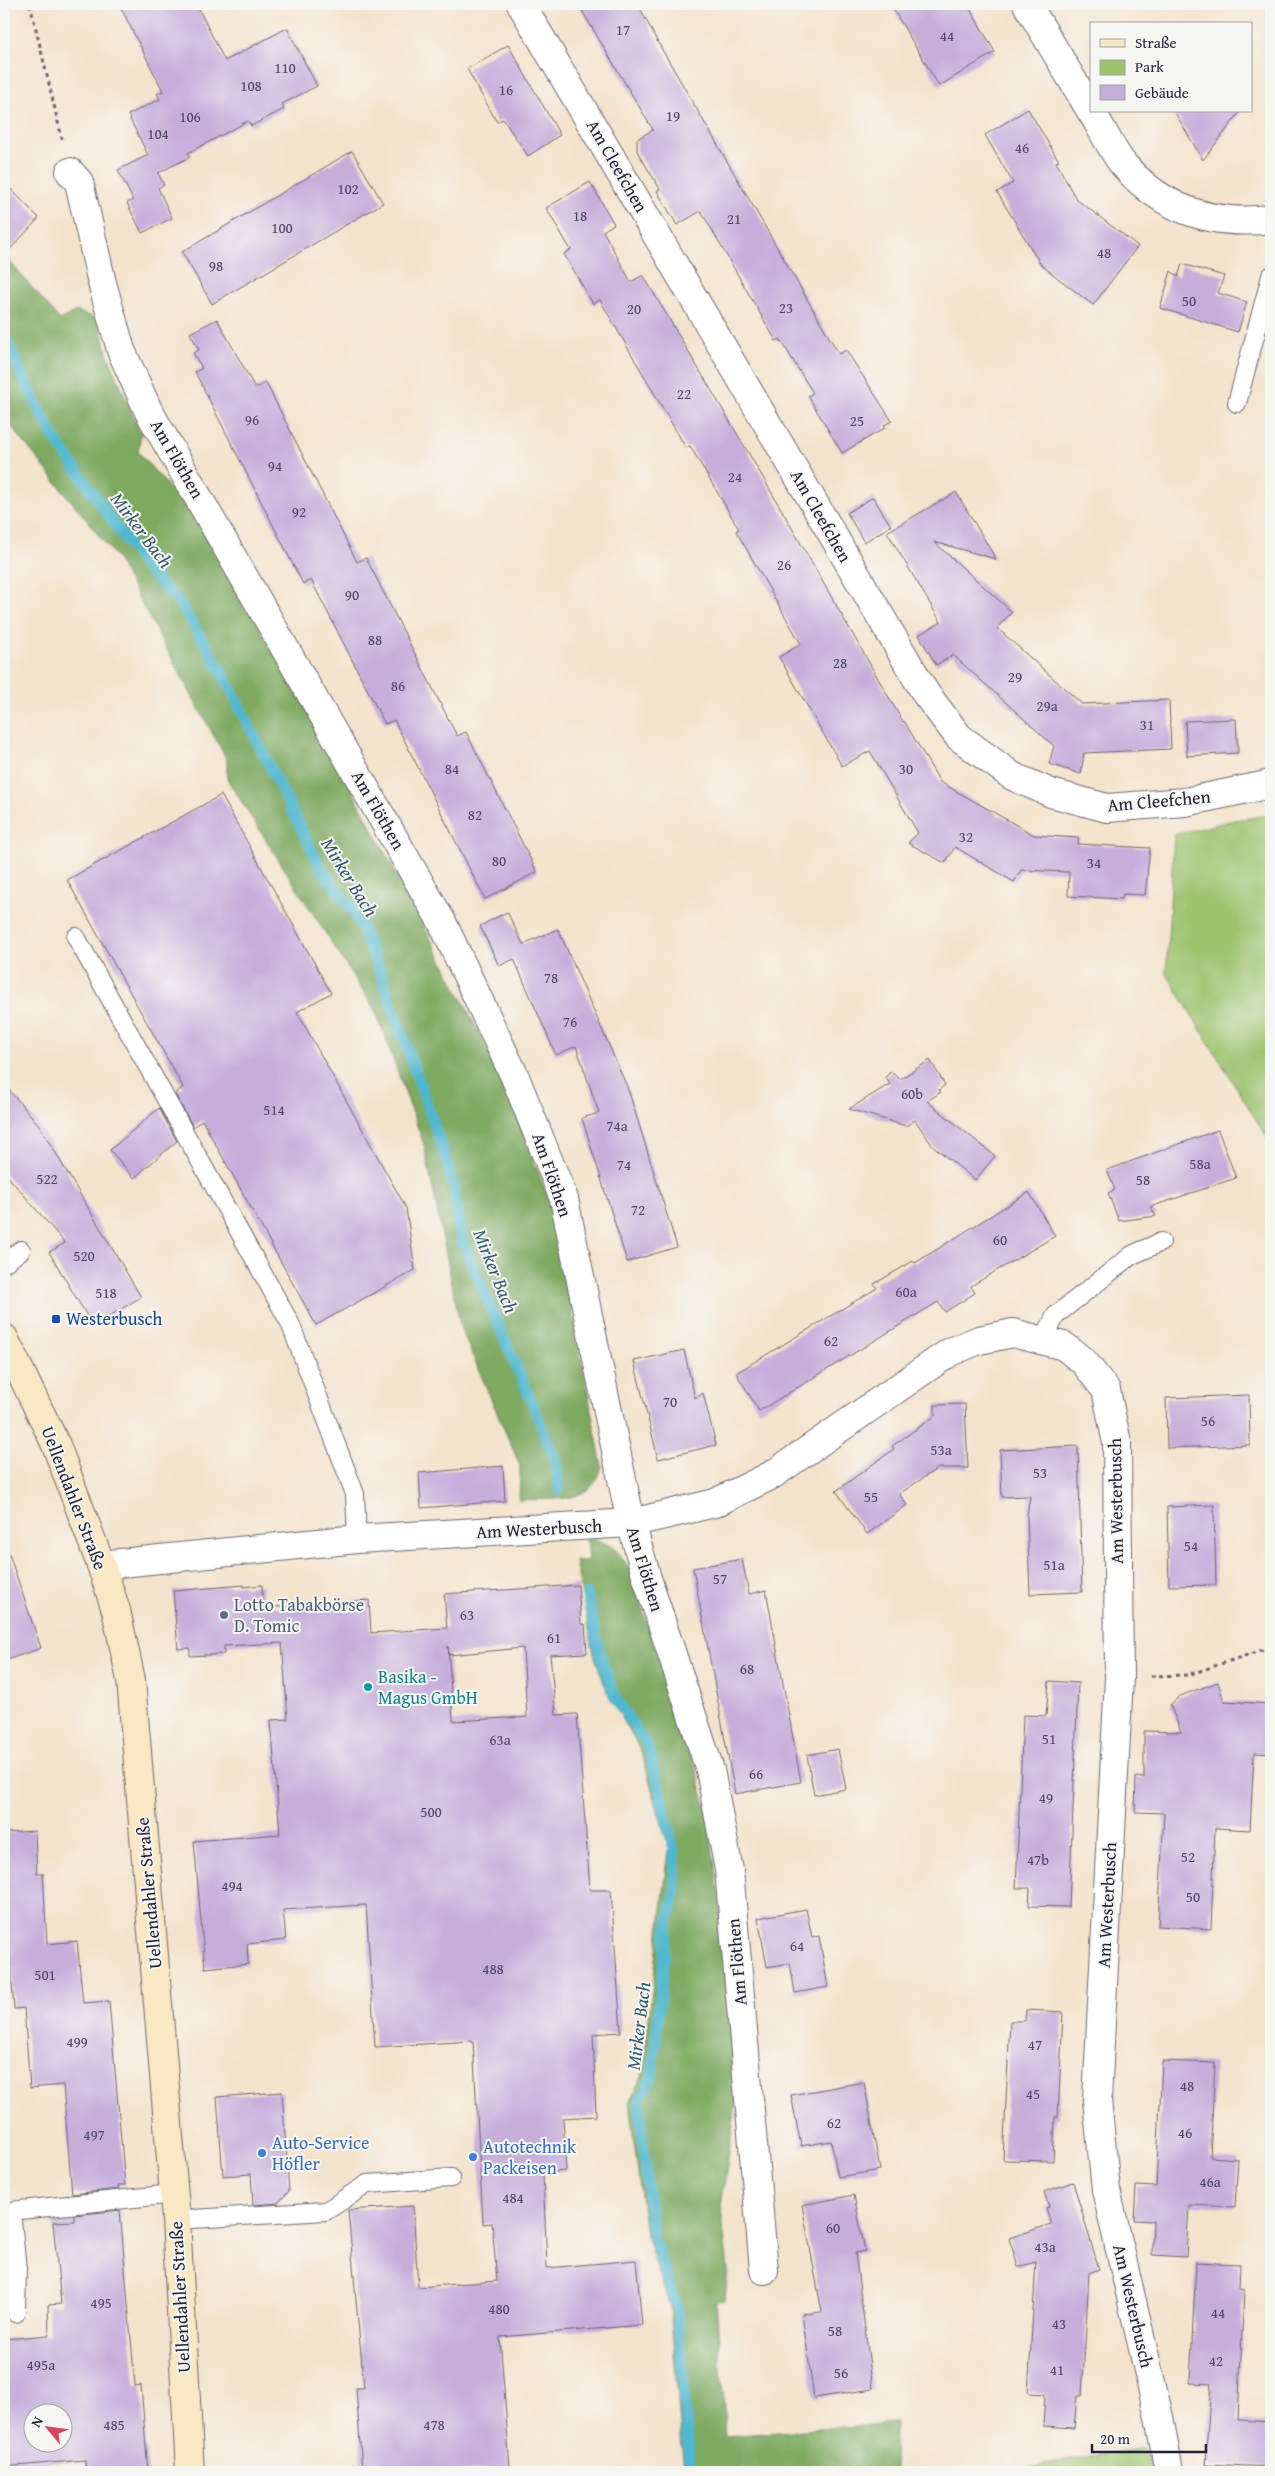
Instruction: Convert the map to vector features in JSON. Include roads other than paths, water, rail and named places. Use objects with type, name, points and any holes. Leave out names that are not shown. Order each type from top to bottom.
[{"type":"main road","name":"Uellendahler Straße","points":[[4,1338],[56,1445],[101,1565],[116,1610],[131,1680],[174,2207],[190,2472]]},
{"type":"street","name":"Am Cleefchen","points":[[521,4],[926,694],[960,737],[1012,776],[1051,793],[1107,808],[1185,802],[1271,784]]},
{"type":"street","points":[[1027,4],[1090,109]]},
{"type":"street","points":[[1092,112],[1122,163],[1143,185],[1174,205],[1201,216],[1245,222],[1271,219]]},
{"type":"street","name":"Am Flöthen","points":[[70,172],[79,182],[102,283],[121,350],[148,410],[442,922],[515,1076],[564,1199],[631,1523],[647,1578],[710,1770],[729,1870],[764,2270]]},
{"type":"street","name":"Am Westerbusch","points":[[101,1565],[357,1539],[631,1523],[715,1503],[772,1475],[950,1352],[979,1340],[1013,1333],[1064,1346],[1084,1362],[1106,1390],[1117,1442],[1119,1678],[1097,2100],[1106,2190],[1160,2417],[1169,2472]]},
{"type":"lane","points":[[1237,403],[1271,276]]},
{"type":"lane","points":[[76,937],[290,1323],[355,1494],[357,1539]]},
{"type":"lane","points":[[1043,1340],[1056,1315],[1132,1255],[1161,1242]]},
{"type":"lane","points":[[4,1263],[21,1250]]},
{"type":"lane","points":[[16,2313],[10,2270],[12,2211],[174,2207],[326,2211],[367,2184],[451,2178]]},
{"type":"waterway","name":"Mirker Bach","points":[[4,334],[24,380],[55,439],[144,566],[181,605],[222,672],[321,868],[356,915],[381,974],[443,1150],[454,1188],[462,1241],[556,1463],[559,1489]]},
{"type":"waterway","name":"Mirker Bach","points":[[587,1595],[600,1654],[614,1696],[649,1749],[674,1850],[676,1890],[668,1922],[652,2077],[639,2101],[652,2234],[677,2309],[690,2472]]},
{"type":"place","name":"Westerbusch","points":[[56,1319]]},
{"type":"place","name":"Lotto Tabakbörse D. Tomic","points":[[224,1615]]},
{"type":"place","name":"Basika - Magus GmbH","points":[[368,1687]]},
{"type":"place","name":"Auto-Service Höfler","points":[[262,2153]]},
{"type":"place","name":"Autotechnik Packeisen","points":[[473,2157]]}]
